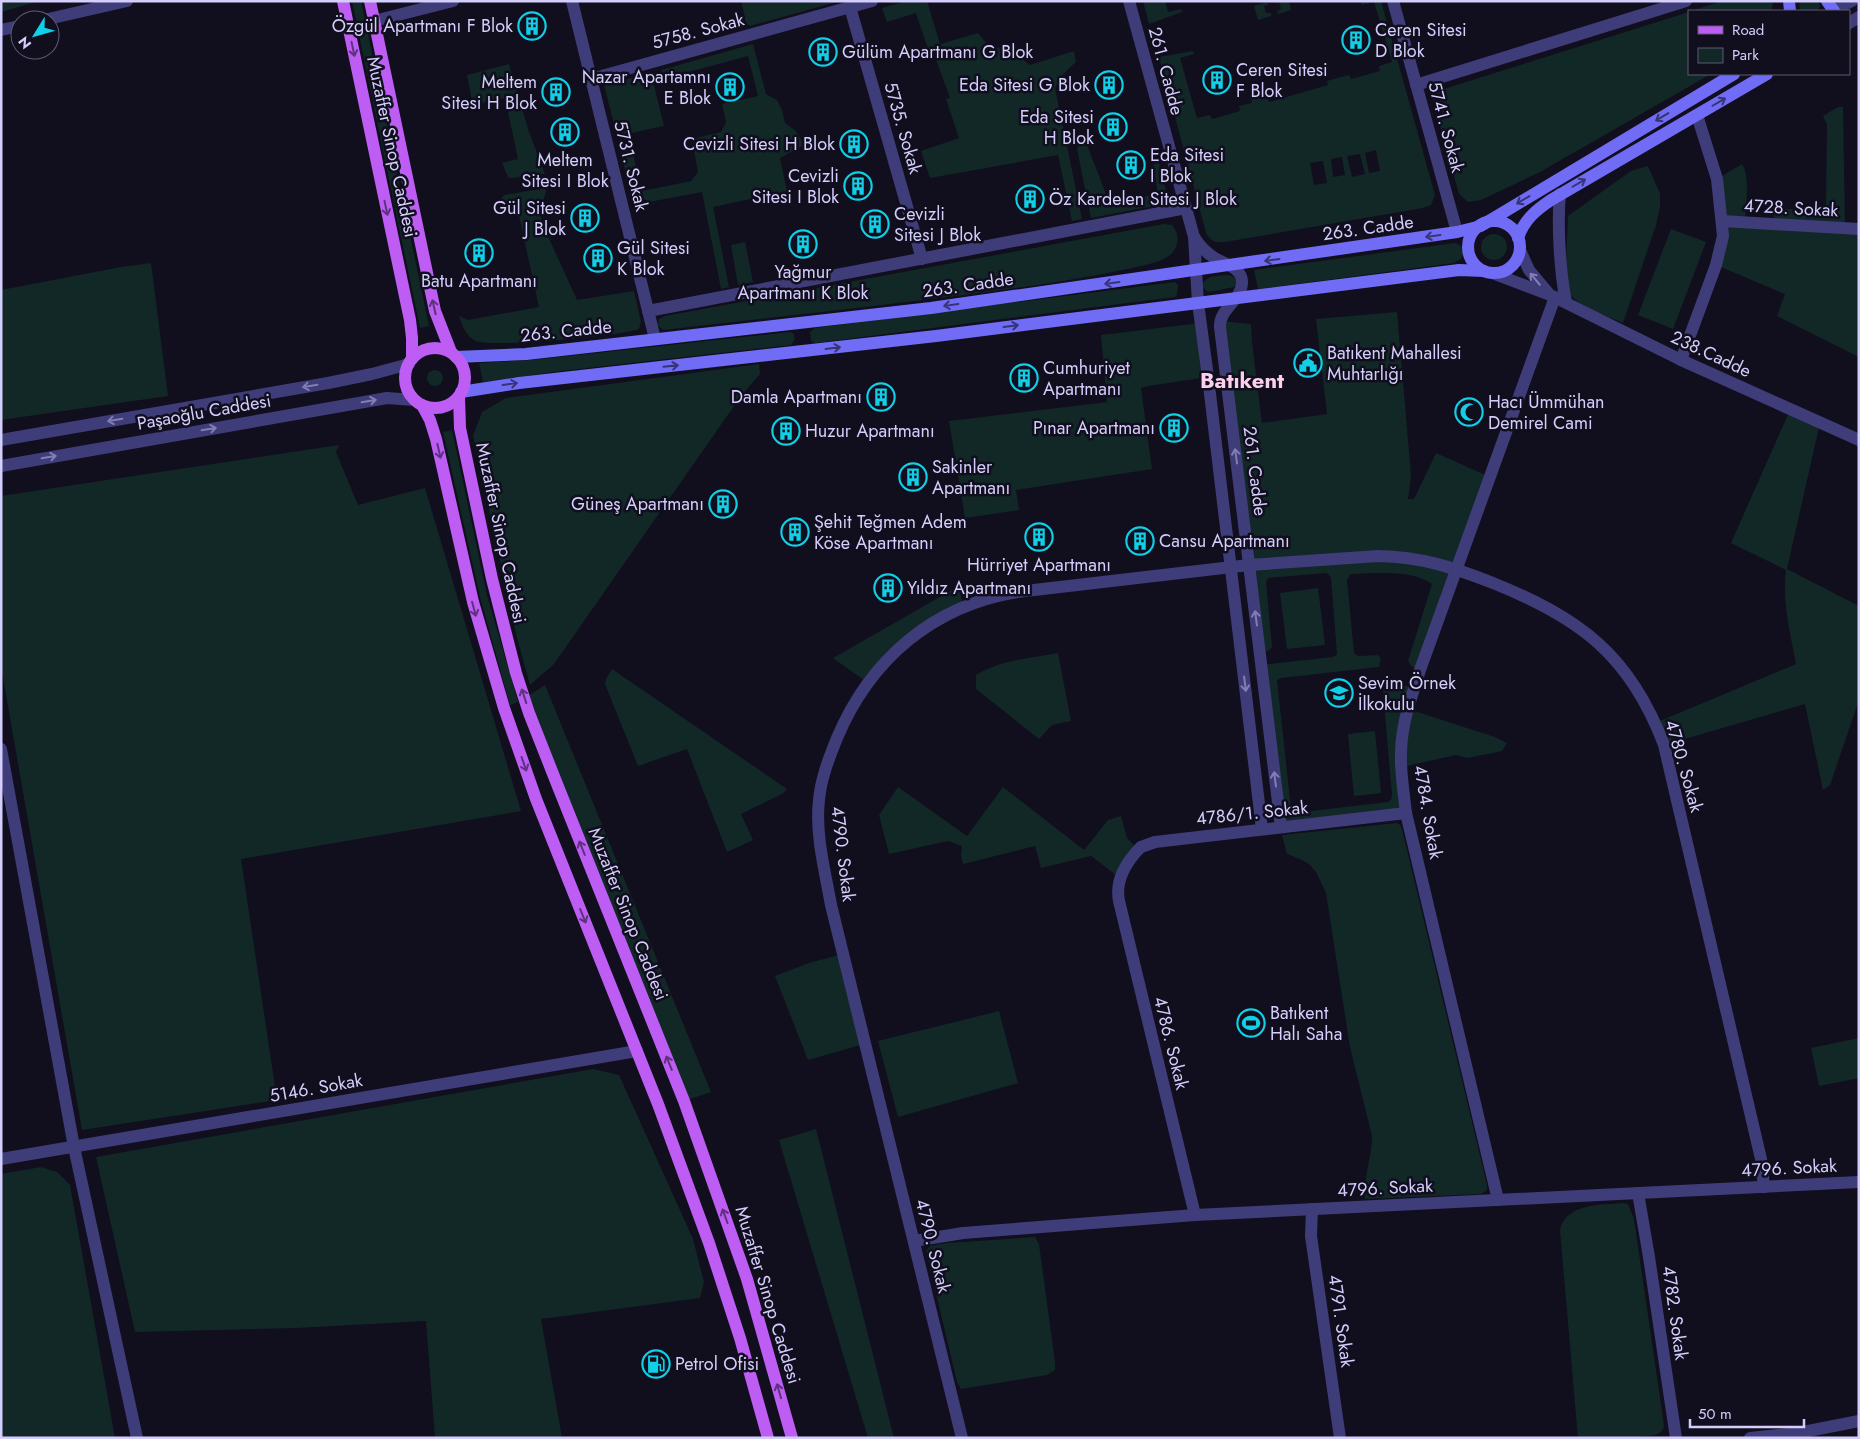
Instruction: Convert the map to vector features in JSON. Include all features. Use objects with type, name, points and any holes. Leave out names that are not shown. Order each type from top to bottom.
[{"type":"main road","name":"Muzaffer Sinop Caddesi","points":[[344,1],[410,320],[412,338],[410,362]]},
{"type":"main road","name":"Muzaffer Sinop Caddesi","points":[[370,1],[435,311],[453,355]]},
{"type":"main road","name":"263. Cadde","points":[[453,355],[526,354],[931,308],[1457,232],[1482,225],[1732,75]]},
{"type":"main road","points":[[460,394],[519,383],[834,348],[1458,270],[1501,272],[1509,269],[1516,262],[1521,229],[1531,215],[1560,194],[1765,75]]},
{"type":"main road","points":[[1488,272],[1476,266],[1471,258],[1469,242],[1472,234],[1482,225],[1492,222],[1508,225],[1519,244]]},
{"type":"main road","points":[[418,402],[432,408],[442,407],[452,403],[460,394],[465,378],[464,369],[453,355],[444,349],[434,348],[416,354],[406,372],[405,382],[408,392],[418,402],[430,420],[436,439],[472,602],[501,700],[536,800],[658,1104],[724,1286],[768,1438]]},
{"type":"main road","name":"Muzaffer Sinop Caddesi","points":[[460,394],[459,424],[492,579],[516,673],[556,784],[684,1101],[747,1279],[792,1438]]},
{"type":"street","points":[[60,16],[126,1]]},
{"type":"street","points":[[374,20],[453,1]]},
{"type":"street","name":"5731. Sokak","points":[[572,1],[655,339]]},
{"type":"street","name":"5758. Sokak","points":[[592,79],[872,1]]},
{"type":"street","name":"261. Cadde","points":[[1129,1],[1194,237],[1198,302],[1262,829]]},
{"type":"street","name":"5741. Sokak","points":[[1393,1],[1457,232]]},
{"type":"street","points":[[1416,85],[1686,1]]},
{"type":"street","points":[[1832,9],[1852,1]]},
{"type":"street","name":"5735. Sokak","points":[[850,7],[922,259]]},
{"type":"street","points":[[1681,360],[1720,254],[1723,236],[1716,179],[1697,114]]},
{"type":"street","points":[[1519,244],[1528,270],[1557,298],[1563,284],[1559,223],[1560,194]]},
{"type":"street","points":[[648,311],[1186,208]]},
{"type":"street","name":"4728. Sokak","points":[[1722,221],[1859,230]]},
{"type":"street","name":"261. Cadde","points":[[1194,237],[1207,252],[1238,270],[1242,282],[1236,298],[1223,314],[1220,324],[1281,827]]},
{"type":"street","name":"238.Cadde","points":[[1488,272],[1557,298],[1681,360],[1859,440]]},
{"type":"street","name":"4784. Sokak","points":[[1498,1200],[1406,813],[1401,759],[1402,732],[1407,709],[1457,569],[1557,298]]},
{"type":"street","name":"Paşaoğlu Caddesi","points":[[1,440],[328,383],[372,374],[410,362]]},
{"type":"street","name":"Paşaoğlu Caddesi","points":[[1,466],[374,400],[397,398],[418,402]]},
{"type":"street","name":"4780. Sokak","points":[[1249,565],[1378,556],[1411,558],[1457,569],[1552,609],[1600,644],[1617,663],[1646,704],[1664,745],[1761,1159],[1764,1186]]},
{"type":"street","name":"4790. Sokak","points":[[962,1438],[831,905],[818,811],[819,795],[827,764],[842,726],[868,683],[899,647],[928,624],[970,603],[1016,592],[1249,565]]},
{"type":"street","points":[[1,749],[74,1147],[136,1438]]},
{"type":"street","name":"4786/1. Sokak","points":[[1120,878],[1132,856],[1141,847],[1148,844],[1406,813]]},
{"type":"street","name":"4786. Sokak","points":[[1120,878],[1117,889],[1119,901],[1196,1215]]},
{"type":"street","name":"5146. Sokak","points":[[1,1159],[637,1050]]},
{"type":"street","name":"4796. Sokak","points":[[914,1241],[963,1233],[1196,1215],[1859,1182]]},
{"type":"street","name":"4782. Sokak","points":[[1638,1193],[1676,1438]]},
{"type":"street","name":"4791. Sokak","points":[[1312,1209],[1311,1236],[1340,1438]]},
{"type":"street","points":[[1750,1438],[1798,1433],[1859,1421]]},
{"type":"green space","points":[[1,1],[40,1],[1,12]]},
{"type":"green space","points":[[352,1],[361,1],[429,326],[420,328]]},
{"type":"green space","points":[[741,1],[840,1],[750,26],[746,23]]},
{"type":"green space","points":[[907,1],[927,1],[940,44],[978,33],[987,44],[1015,54],[1030,65],[1074,51],[1076,62],[1060,77],[1055,88],[1082,219],[1072,221],[1058,155],[930,178],[921,151],[959,138],[946,99],[950,98],[933,51],[929,52],[916,13],[887,22],[882,8]]},
{"type":"green space","points":[[1143,1],[1165,1],[1168,12],[1181,9],[1182,12],[1149,24]]},
{"type":"green space","points":[[1274,1],[1289,1],[1291,10],[1278,14],[1277,11],[1281,9],[1279,2],[1275,3]]},
{"type":"green space","points":[[1381,1],[1435,195],[1431,205],[1423,208],[1225,242],[1212,240],[1206,233],[1159,57],[1193,51],[1194,54],[1180,58],[1197,118],[1210,115],[1212,119],[1240,111],[1239,106],[1252,103],[1250,94],[1265,90],[1269,102],[1328,85],[1327,81],[1349,75],[1351,79],[1380,71],[1379,66],[1392,62],[1374,2],[1361,5],[1361,2]],"holes":[[[1376,150],[1380,171],[1369,173],[1365,153]],[[1360,154],[1365,174],[1352,177],[1347,156]],[[1342,157],[1345,175],[1333,177],[1331,159]],[[1323,161],[1327,183],[1314,185],[1310,163]]]},
{"type":"green space","points":[[1722,1],[1773,1],[1772,10],[1694,10]]},
{"type":"green space","points":[[1799,1],[1817,1],[1820,5],[1817,10],[1800,10]]},
{"type":"green space","points":[[1267,2],[1268,5],[1264,6],[1266,13],[1271,13],[1271,16],[1258,20],[1254,6]]},
{"type":"green space","points":[[1688,12],[1688,75],[1709,75],[1540,172],[1481,200],[1468,202],[1459,194],[1431,93]]},
{"type":"green space","points":[[753,44],[766,94],[777,100],[785,123],[796,131],[804,145],[780,158],[787,191],[713,207],[729,287],[721,289],[702,192],[649,202],[630,192],[620,148],[631,146],[642,191],[691,181],[698,172],[692,139],[721,132],[726,122],[722,104],[758,96],[748,56],[663,79],[661,70]]},
{"type":"green space","points":[[509,64],[529,132],[545,174],[508,177],[502,163],[518,159],[505,98],[473,105],[467,75]]},
{"type":"green space","points":[[651,73],[664,126],[617,136],[604,85]]},
{"type":"green space","points":[[1838,107],[1843,107],[1845,228],[1859,229],[1859,357],[1777,316],[1785,294],[1716,265],[1720,254],[1717,179],[1742,164],[1747,184],[1745,222],[1773,224],[1774,215],[1780,209],[1823,209],[1826,204],[1827,124],[1823,116]]},
{"type":"green space","points":[[1079,145],[1087,145],[1109,202],[1157,194],[1153,167],[1154,164],[1159,163],[1169,203],[1091,218],[1077,149]]},
{"type":"green space","points":[[1648,166],[1660,194],[1660,207],[1656,225],[1623,323],[1583,305],[1570,295],[1565,288],[1568,216],[1631,171]]},
{"type":"green space","points":[[547,188],[540,212],[542,223],[577,300],[634,291],[641,322],[639,329],[608,335],[529,342],[486,343],[476,341],[467,334],[459,316],[468,320],[539,307],[516,202],[503,205],[501,199],[504,195]]},
{"type":"green space","points":[[1164,224],[1172,225],[1177,233],[1176,246],[1171,254],[1153,263],[1115,272],[1031,286],[847,309],[663,330],[658,325],[659,319],[665,316]]},
{"type":"green space","points":[[1671,229],[1706,242],[1673,329],[1638,315]]},
{"type":"green space","points":[[1494,234],[1503,238],[1507,247],[1503,256],[1494,260],[1485,256],[1481,247],[1485,238]]},
{"type":"green space","points":[[745,242],[753,282],[738,285],[731,245]]},
{"type":"green space","points":[[1455,243],[1461,246],[1463,254],[1461,259],[1454,263],[1258,289],[1254,270]]},
{"type":"green space","points":[[151,263],[168,396],[1,420],[1,290]]},
{"type":"green space","points":[[1225,275],[1234,277],[1237,283],[1234,287],[1209,292],[1204,289],[1202,283],[1210,277]]},
{"type":"green space","points":[[1175,282],[1178,285],[1175,297],[816,343],[811,340],[810,332],[815,328]]},
{"type":"green space","points":[[1397,312],[1411,477],[1408,499],[1414,499],[1436,453],[1490,477],[1420,670],[1411,666],[1408,661],[1432,584],[1415,576],[1405,574],[1352,574],[1347,580],[1354,653],[1358,656],[1378,655],[1381,659],[1379,667],[1277,680],[1291,809],[1295,813],[1391,800],[1383,692],[1387,686],[1399,685],[1415,688],[1408,709],[1495,737],[1507,743],[1502,751],[1467,758],[1456,755],[1402,767],[1406,813],[1281,827],[1261,665],[1333,657],[1337,654],[1331,578],[1326,573],[1268,578],[1266,582],[1272,647],[1268,651],[1260,651],[1220,321],[1251,324],[1262,423],[1327,414],[1316,319]]},
{"type":"green space","points":[[1200,323],[1208,377],[1141,388],[1152,469],[1016,490],[1019,510],[965,518],[949,421],[1107,402],[1101,335]]},
{"type":"green space","points":[[793,333],[795,339],[791,345],[552,372],[483,382],[479,363],[532,360]]},
{"type":"green space","points":[[759,364],[760,374],[741,396],[554,664],[530,685],[516,634],[473,436],[482,412],[506,398]]},
{"type":"green space","points":[[432,370],[438,370],[443,375],[441,384],[432,386],[427,381],[427,375]]},
{"type":"green space","points":[[1790,410],[1820,423],[1787,569],[1859,606],[1859,700],[1830,785],[1823,790],[1805,704],[1664,745],[1655,723],[1796,664],[1786,605],[1786,570],[1731,543]]},
{"type":"green space","points":[[452,430],[487,595],[518,702],[510,705],[480,597],[443,432]]},
{"type":"green space","points":[[339,445],[336,452],[358,505],[425,488],[521,811],[241,859],[277,1100],[82,1130],[1,666],[1,496]]},
{"type":"green space","points":[[959,586],[963,607],[942,617],[868,683],[833,658]]},
{"type":"green space","points":[[1318,588],[1325,645],[1287,649],[1280,593]]},
{"type":"green space","points":[[1058,653],[1071,721],[1052,725],[1039,739],[976,689],[976,675],[985,670],[1016,660]]},
{"type":"green space","points":[[612,669],[787,789],[782,794],[741,814],[753,840],[727,852],[687,749],[638,766],[605,684]]},
{"type":"green space","points":[[545,685],[711,1092],[684,1101],[525,698]]},
{"type":"green space","points":[[1375,731],[1381,793],[1354,796],[1348,734]]},
{"type":"green space","points":[[898,787],[967,836],[1003,787],[1084,850],[1108,820],[1121,816],[1127,838],[1138,850],[1120,878],[1091,856],[1041,868],[1035,846],[963,864],[962,846],[948,841],[889,854],[879,815]]},
{"type":"green space","points":[[1397,823],[1402,829],[1487,1185],[1487,1190],[1481,1194],[1365,1199],[1365,1183],[1372,1136],[1350,1047],[1326,893],[1316,872],[1310,865],[1287,854],[1282,835]]},
{"type":"green space","points":[[843,954],[864,1044],[808,1060],[775,976],[809,963]]},
{"type":"green space","points":[[999,1011],[1018,1083],[898,1117],[878,1041]]},
{"type":"green space","points":[[1859,1038],[1859,1078],[1819,1086],[1811,1048]]},
{"type":"green space","points":[[593,1069],[619,1075],[693,1239],[704,1282],[700,1298],[541,1319],[562,1438],[435,1438],[426,1321],[296,1328],[135,1332],[96,1157]]},
{"type":"green space","points":[[816,1129],[894,1438],[868,1438],[779,1140]]},
{"type":"green space","points":[[41,1167],[57,1172],[70,1185],[115,1438],[1,1438],[1,1174]]},
{"type":"green space","points":[[1628,1204],[1634,1219],[1664,1426],[1658,1434],[1651,1436],[1578,1438],[1560,1230],[1569,1215],[1577,1210],[1595,1205]]},
{"type":"green space","points":[[1035,1237],[1039,1244],[1055,1370],[1047,1375],[961,1389],[957,1382],[926,1251],[930,1246],[947,1243]]},
{"type":"place","name":"Özgül Apartmanı F Blok","points":[[532,26]]},
{"type":"place","name":"Ceren Sitesi D Blok","points":[[1356,40]]},
{"type":"place","name":"Gülüm Apartmanı G Blok","points":[[823,52]]},
{"type":"place","name":"Ceren Sitesi F Blok","points":[[1217,80]]},
{"type":"place","name":"Eda Sitesi G Blok","points":[[1109,85]]},
{"type":"place","name":"Nazar Apartamnı E Blok","points":[[730,87]]},
{"type":"place","name":"Meltem Sitesi H Blok","points":[[556,92]]},
{"type":"place","name":"Eda Sitesi H Blok","points":[[1113,127]]},
{"type":"place","name":"Meltem Sitesi I Blok","points":[[565,132]]},
{"type":"place","name":"Cevizli Sitesi H Blok","points":[[854,144]]},
{"type":"place","name":"Eda Sitesi I Blok","points":[[1131,165]]},
{"type":"place","name":"Cevizli Sitesi I Blok","points":[[858,186]]},
{"type":"place","name":"Öz Kardelen Sitesi J Blok","points":[[1030,199]]},
{"type":"place","name":"Gül Sitesi J Blok","points":[[585,218]]},
{"type":"place","name":"Cevizli Sitesi J Blok","points":[[875,224]]},
{"type":"place","name":"Yağmur Apartmanı K Blok","points":[[803,244]]},
{"type":"place","name":"Batu Apartmanı","points":[[479,253]]},
{"type":"place","name":"Gül Sitesi K Blok","points":[[598,258]]},
{"type":"place","name":"Batıkent Mahallesi Muhtarlığı","points":[[1308,363]]},
{"type":"place","name":"Cumhuriyet Apartmanı","points":[[1024,378]]},
{"type":"place","name":"Damla Apartmanı","points":[[881,397]]},
{"type":"place","name":"Hacı Ümmühan Demirel Cami","points":[[1469,412]]},
{"type":"place","name":"Pınar Apartmanı","points":[[1174,428]]},
{"type":"place","name":"Huzur Apartmanı","points":[[786,431]]},
{"type":"place","name":"Sakinler Apartmanı","points":[[913,477]]},
{"type":"place","name":"Güneş Apartmanı","points":[[723,504]]},
{"type":"place","name":"Şehit Teğmen Adem Köse Apartmanı","points":[[795,532]]},
{"type":"place","name":"Hürriyet Apartmanı","points":[[1039,537]]},
{"type":"place","name":"Cansu Apartmanı","points":[[1140,541]]},
{"type":"place","name":"Yıldız Apartmanı","points":[[888,588]]},
{"type":"place","name":"Sevim Örnek İlkokulu","points":[[1339,693]]},
{"type":"place","name":"Batıkent Halı Saha","points":[[1251,1023]]},
{"type":"place","name":"Petrol Ofisi","points":[[656,1364]]},
{"type":"district","name":"Batıkent","points":[[1242,380]]}]
